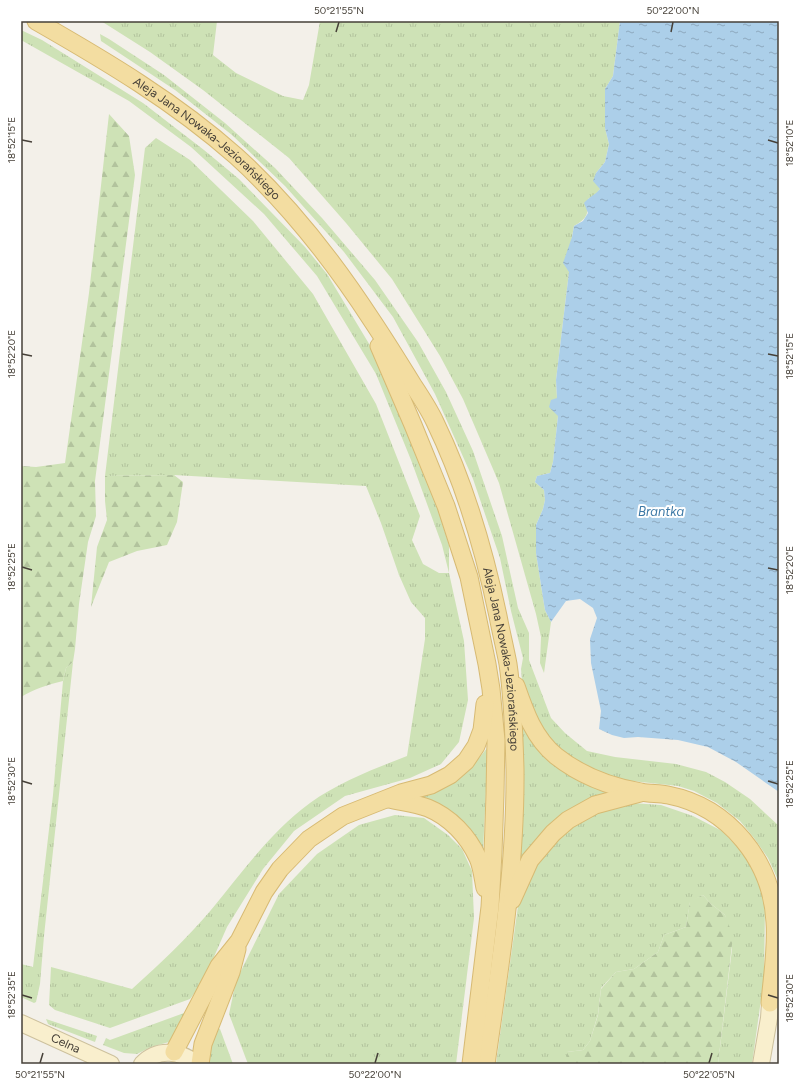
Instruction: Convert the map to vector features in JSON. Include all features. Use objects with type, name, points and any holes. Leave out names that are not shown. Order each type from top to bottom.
[{"type":"main road","name":"Aleja Jana Nowaka-Jeziorańskiego","points":[[36,21],[91,52],[160,96],[237,157],[293,215],[321,247],[350,286],[434,419],[462,484],[489,576],[508,665],[512,712],[515,770],[507,910],[486,1064]]},
{"type":"main road","name":"Aleja Jana Nowaka-Jeziorańskiego","points":[[350,286],[381,350],[446,506],[469,577],[487,664],[496,740],[496,794],[490,907],[471,1064]]},
{"type":"main road","points":[[174,1052],[219,966],[239,940],[264,892],[280,869],[295,852],[309,839],[343,816],[401,793],[431,785],[450,775],[466,761],[476,746],[482,730],[487,664]]},
{"type":"main road","points":[[508,665],[526,714],[533,728],[544,743],[556,755],[579,772],[614,786],[642,793],[669,795],[700,806],[724,821],[742,838],[753,853],[766,878],[771,893],[776,922],[776,939],[769,1010]]},
{"type":"main road","points":[[507,910],[530,860],[553,833],[568,820],[595,805],[642,793]]},
{"type":"main road","points":[[389,799],[427,808],[442,815],[469,841],[478,859],[490,907]]},
{"type":"main road","points":[[198,1064],[203,1044],[231,972],[239,940]]},
{"type":"street","points":[[761,1064],[769,1010]]},
{"type":"street","points":[[769,1010],[771,1064]]},
{"type":"street","name":"Celna","points":[[21,1023],[111,1064]]},
{"type":"street","points":[[142,1064],[153,1056],[174,1052],[188,1057],[198,1064]]},
{"type":"green space","points":[[101,21],[217,21],[213,55],[236,73],[283,96],[303,100],[309,85],[320,21],[620,21],[613,76],[605,89],[605,128],[609,144],[605,162],[596,173],[600,189],[595,195],[588,199],[588,208],[585,218],[574,226],[572,237],[556,380],[558,416],[553,462],[550,473],[537,476],[535,482],[544,490],[545,500],[543,509],[536,525],[536,553],[545,610],[551,622],[544,673],[540,663],[541,637],[536,614],[499,483],[463,399],[440,356],[392,279],[346,223],[289,158],[203,90],[150,52]]},
{"type":"green space","points":[[21,30],[42,40],[143,103],[204,150],[239,179],[305,247],[327,274],[377,357],[431,487],[449,545],[449,573],[442,545],[411,460],[376,374],[317,276],[264,214],[191,147],[129,101],[21,40]]},
{"type":"green space","points":[[100,34],[164,75],[225,123],[275,168],[322,218],[375,280],[418,342],[446,392],[473,451],[502,536],[518,608],[529,633],[529,660],[551,718],[565,733],[587,751],[615,757],[676,764],[706,772],[725,782],[750,799],[779,826],[779,882],[768,858],[754,838],[740,821],[717,803],[694,791],[678,786],[614,778],[567,757],[541,732],[523,692],[521,669],[523,658],[500,558],[473,479],[435,394],[393,317],[344,252],[285,186],[232,135],[175,90],[101,41]]},
{"type":"green space","points":[[109,114],[129,136],[135,175],[95,481],[96,516],[88,542],[79,604],[73,662],[66,668],[63,681],[41,688],[21,697],[21,466],[36,467],[65,463],[89,293]]},
{"type":"green space","points":[[156,138],[190,160],[253,221],[313,294],[376,404],[420,516],[412,540],[423,564],[439,573],[449,573],[464,641],[468,700],[459,742],[441,764],[410,778],[345,796],[294,831],[263,869],[227,927],[203,982],[190,999],[110,1028],[55,1010],[49,1005],[51,967],[132,989],[192,931],[269,840],[296,814],[321,795],[345,782],[407,756],[425,639],[425,618],[411,602],[399,575],[381,523],[366,486],[174,475],[105,476],[145,148]]},
{"type":"green space","points":[[174,475],[183,482],[177,522],[167,545],[137,551],[109,562],[91,607],[97,547],[107,520],[105,476]]},
{"type":"green space","points":[[73,662],[40,984],[36,1002],[34,1003],[21,997],[21,964],[33,967],[53,795],[63,681],[66,668]]},
{"type":"green space","points":[[522,729],[527,729],[607,790],[607,793],[523,860],[520,859],[524,793]]},
{"type":"green space","points":[[488,747],[483,852],[467,825],[449,811],[412,798],[439,790],[456,781],[468,771]]},
{"type":"green space","points":[[632,803],[661,805],[693,816],[722,831],[746,856],[758,880],[765,906],[764,978],[752,1064],[718,1064],[732,949],[725,915],[710,903],[703,895],[690,902],[686,927],[664,935],[658,952],[634,969],[616,972],[601,988],[598,1014],[590,1041],[583,1050],[567,1052],[567,1064],[496,1064],[518,906],[528,874],[566,827],[599,811]]},
{"type":"green space","points":[[395,815],[424,818],[448,835],[462,849],[472,871],[474,918],[456,1064],[248,1064],[229,1014],[236,981],[279,894],[317,854],[359,825]]},
{"type":"green space","points":[[703,895],[710,903],[725,915],[733,936],[718,1064],[567,1064],[567,1052],[583,1050],[590,1041],[598,1015],[601,989],[616,972],[634,969],[658,952],[664,935],[686,927],[690,901]]},
{"type":"green space","points":[[184,1013],[190,1015],[178,1035],[169,1042],[151,1047],[137,1054],[124,1053],[103,1045],[106,1038],[110,1040]]},
{"type":"green space","points":[[46,1019],[97,1036],[95,1042],[48,1024]]},
{"type":"green space","points":[[215,1027],[220,1029],[233,1064],[209,1064],[206,1055]]},
{"type":"water","name":"Brantka","points":[[620,21],[779,21],[779,792],[736,762],[708,747],[678,740],[638,737],[624,738],[612,735],[599,729],[601,711],[591,663],[590,639],[597,618],[593,608],[580,599],[566,601],[551,622],[545,610],[536,553],[536,525],[545,500],[544,490],[535,482],[537,476],[550,473],[553,462],[558,416],[549,407],[551,400],[557,398],[556,380],[569,272],[563,263],[572,237],[574,226],[583,221],[588,213],[584,203],[600,189],[593,181],[596,173],[605,162],[609,144],[605,128],[605,89],[613,76]]}]
